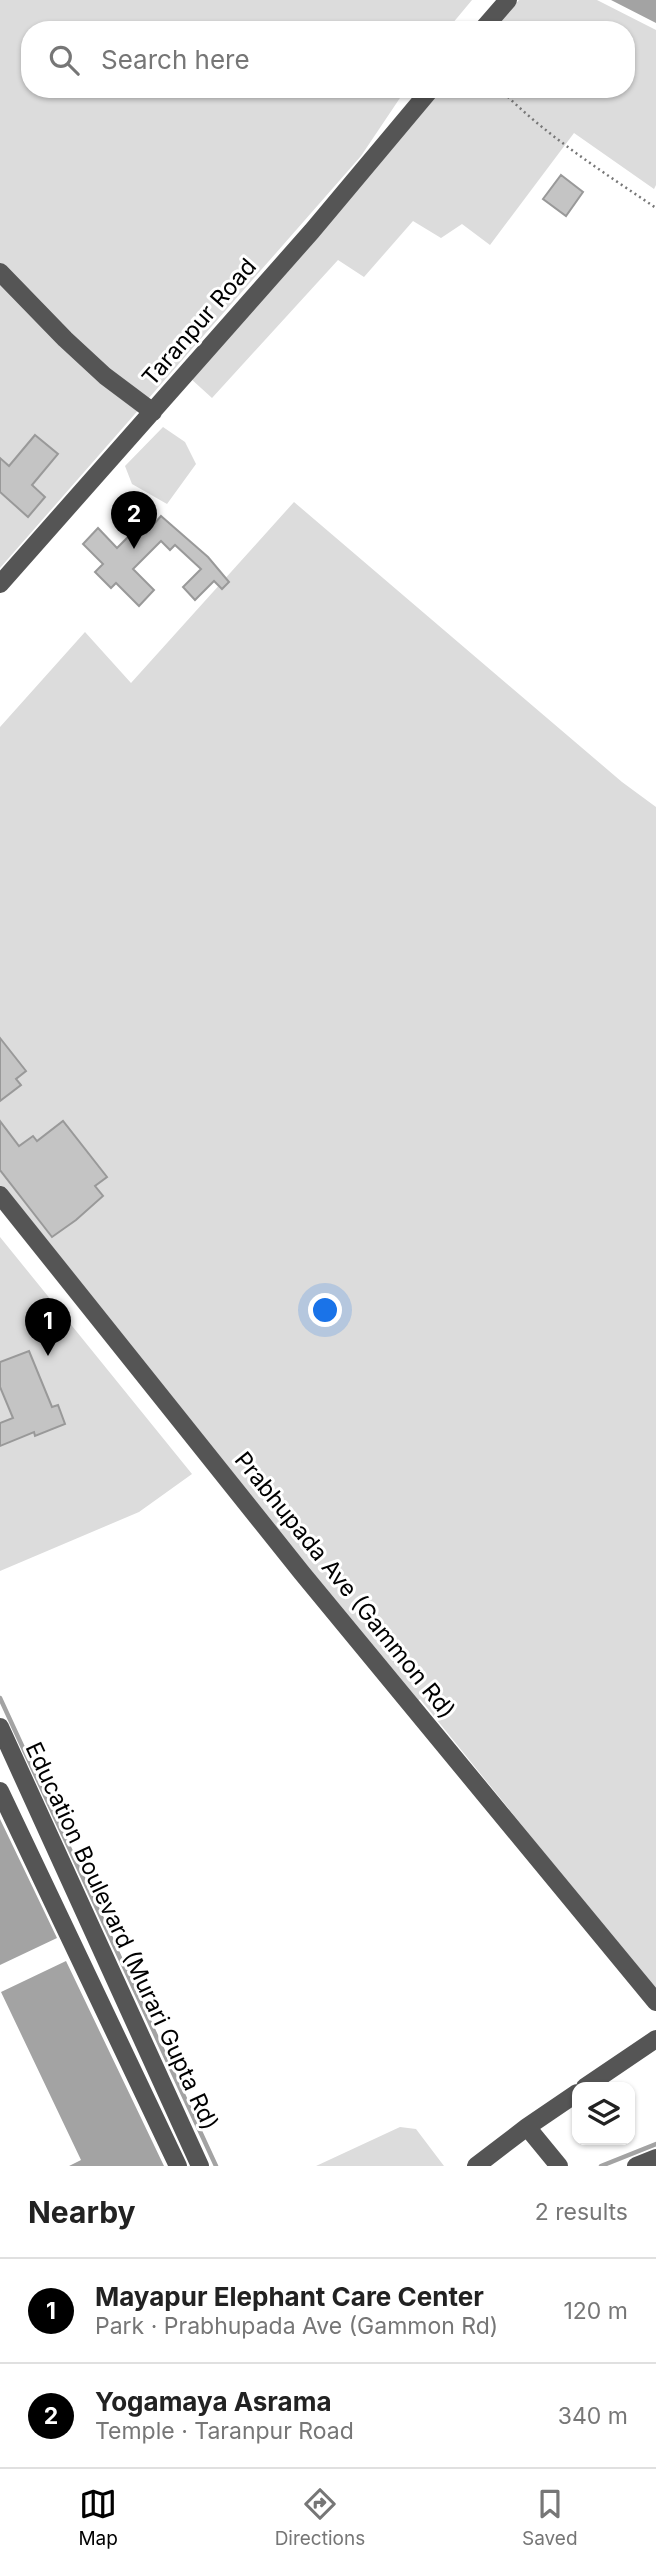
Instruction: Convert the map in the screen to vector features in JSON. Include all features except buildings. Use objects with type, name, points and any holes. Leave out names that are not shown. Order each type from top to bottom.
[{"type":"street","points":[[490,21],[508,0]]},
{"type":"street","name":"Taranpur Road","points":[[0,584],[304,240],[423,98]]},
{"type":"street","points":[[0,272],[95,366],[153,412]]},
{"type":"street","name":"Prabhupada Ave (Gammon Rd)","points":[[0,1195],[302,1573],[656,2002]]},
{"type":"street","name":"Education Boulevard (Murari Gupta Rd)","points":[[0,1727],[200,2166]]},
{"type":"street","points":[[0,1791],[178,2166]]},
{"type":"street","points":[[592,2082],[656,2039]]},
{"type":"street","points":[[476,2166],[572,2096]]},
{"type":"street","points":[[527,2127],[559,2166]]},
{"type":"street","points":[[636,2166],[656,2158]]},
{"type":"path","points":[[508,98],[595,167],[656,208]]},
{"type":"shaded area","points":[[0,0],[472,0],[454,21],[21,21],[21,98],[400,98],[361,156],[0,568]]},
{"type":"shaded area","points":[[519,0],[597,0],[656,30],[654,189],[574,133],[490,245],[462,224],[441,238],[413,221],[364,277],[338,260],[212,398],[190,378],[433,98],[635,98],[635,21],[501,21]]},
{"type":"shaded area","points":[[611,0],[656,0],[656,23]]},
{"type":"shaded area","points":[[163,427],[185,442],[196,464],[167,504],[132,484],[125,466]]},
{"type":"shaded area","points":[[294,502],[622,782],[656,807],[656,1991],[420,1699],[412,1706],[0,1197],[0,727],[85,632],[131,683]]},
{"type":"shaded area","points":[[0,1237],[192,1474],[139,1512],[0,1571]]},
{"type":"shaded area","points":[[0,1819],[57,1938],[0,1965]]},
{"type":"shaded area","points":[[66,1961],[164,2166],[69,2166],[81,2160],[1,1992]]},
{"type":"shaded area","points":[[400,2127],[416,2129],[444,2166],[316,2166]]},
{"type":"waterway","points":[[0,1698],[216,2166]]},
{"type":"waterway","points":[[601,2166],[656,2144]]},
{"type":"place","name":"Yogamaya Asrama","points":[[134,549]]},
{"type":"place","name":"Mayapur Elephant Care Center","points":[[48,1356]]}]
